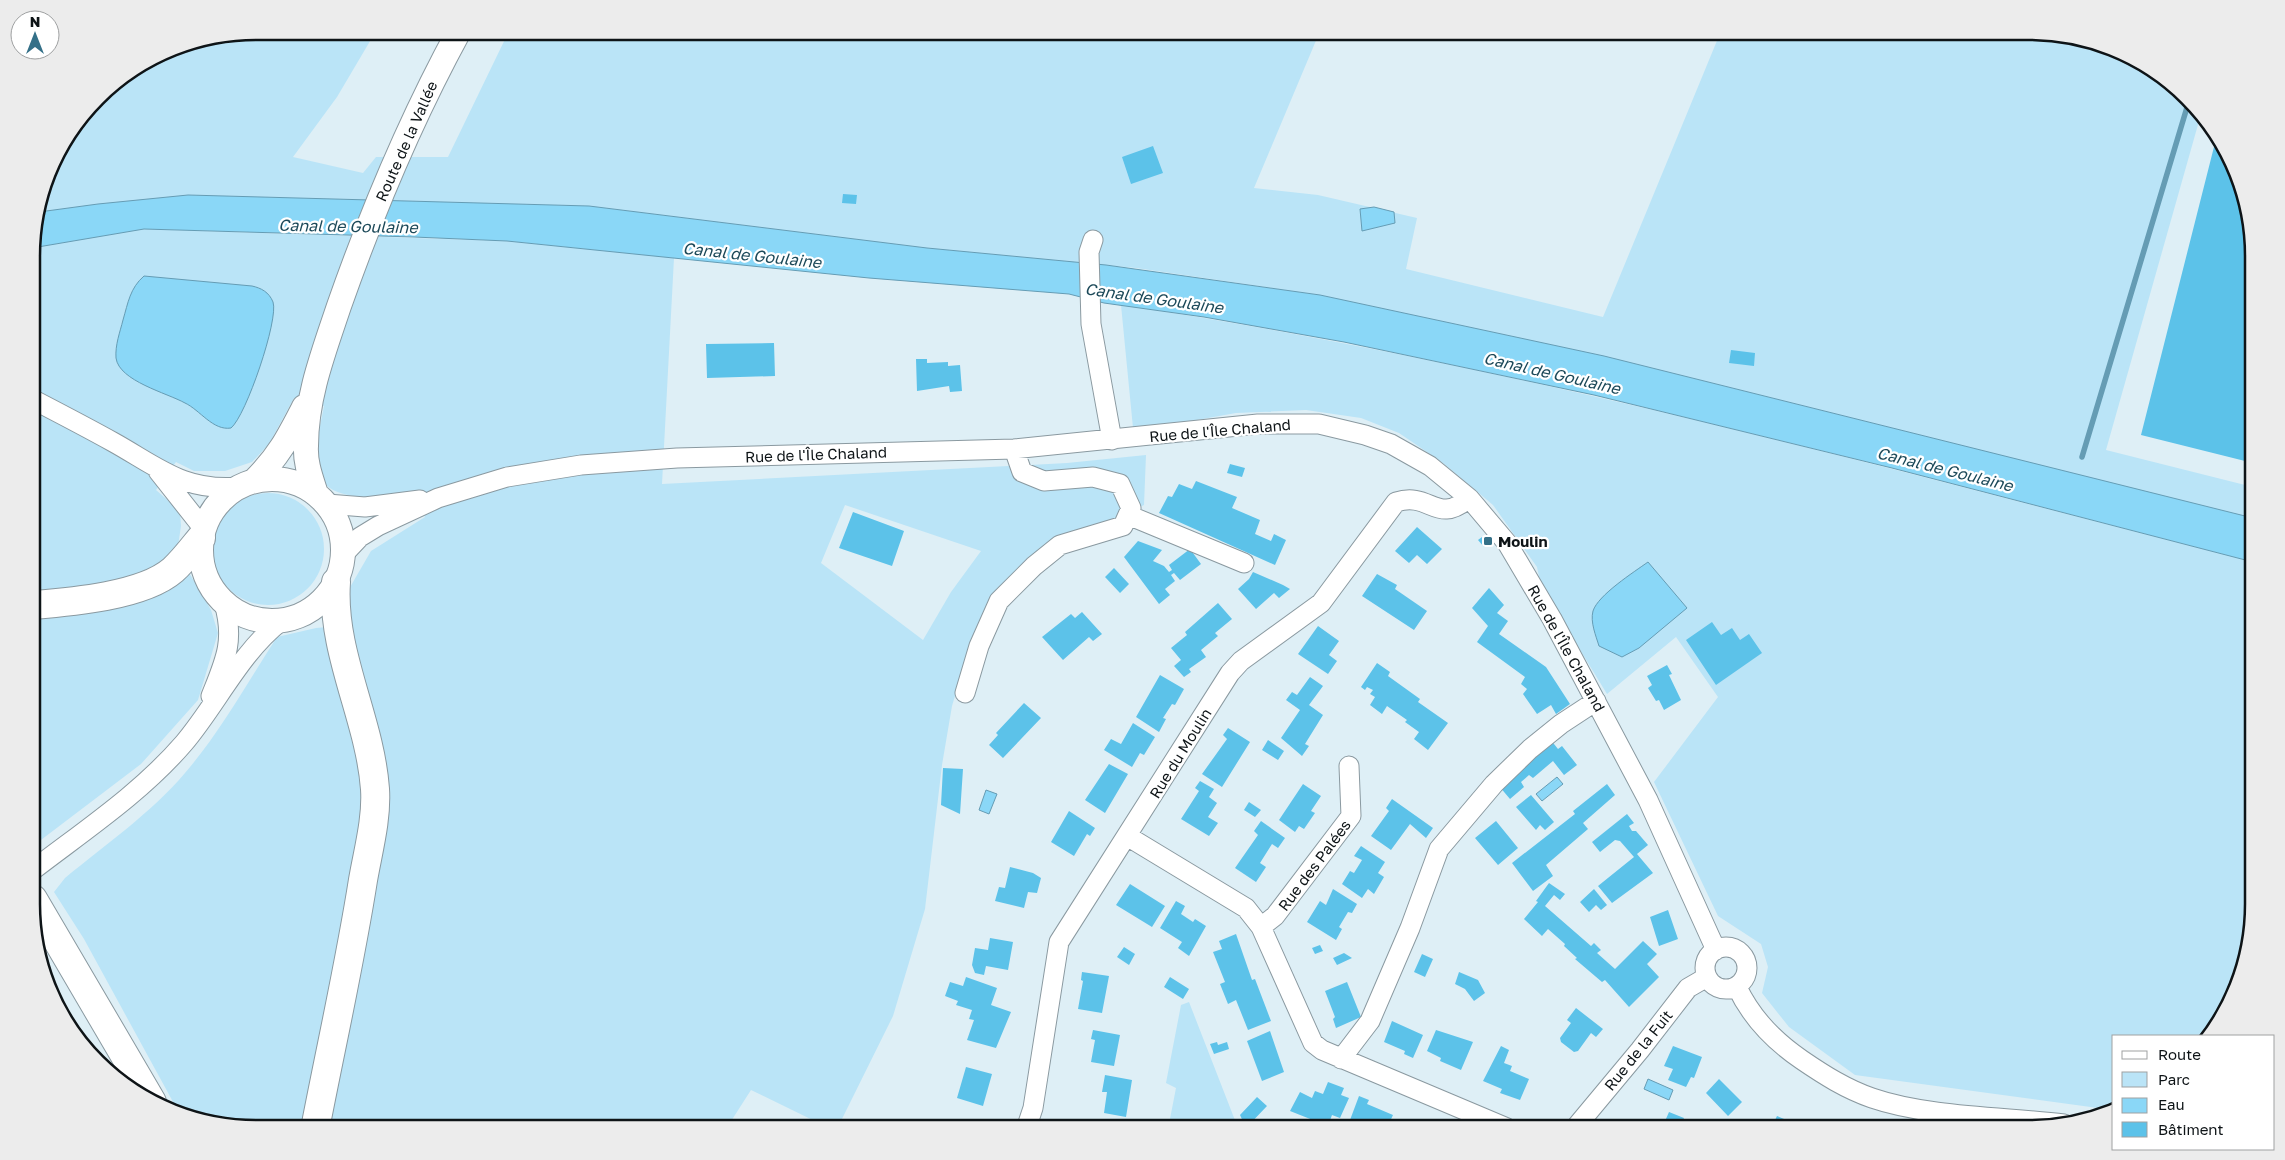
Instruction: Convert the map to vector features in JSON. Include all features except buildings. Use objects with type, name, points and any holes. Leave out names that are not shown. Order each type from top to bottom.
[{"type":"highway","points":[[40,604],[103,596],[158,580],[173,570],[202,533]]},
{"type":"highway","points":[[317,1120],[359,908],[372,828],[375,792],[367,744],[342,649],[334,602],[336,582]]},
{"type":"highway","points":[[40,911],[144,1089]]},
{"type":"main road","name":"Route de la Vallée","points":[[311,396],[354,264],[389,176],[428,91],[454,40]]},
{"type":"main road","points":[[311,396],[306,458],[321,499],[341,532],[343,555],[336,582],[326,597],[313,608],[298,617],[281,621],[255,620],[238,613],[224,603],[212,590],[204,574],[200,556],[202,533],[217,504],[246,484],[282,450],[311,396]]},
{"type":"main road","points":[[246,484],[270,479],[286,480],[302,485],[321,499]]},
{"type":"street","points":[[1091,246],[1091,324],[1112,440]]},
{"type":"street","points":[[40,403],[127,450],[157,470],[196,485],[219,488],[246,484]]},
{"type":"street","name":"Rue de l'Île Chaland","points":[[321,499],[365,507],[438,498],[517,476],[610,462],[669,458],[1014,449],[1258,424],[1319,424],[1356,432],[1391,444],[1430,466],[1469,498],[1512,551],[1596,701],[1648,800],[1716,950]]},
{"type":"street","points":[[965,694],[979,646],[999,602],[1034,566],[1060,545],[1123,526],[1131,508],[1120,484],[1093,478],[1044,481],[1022,472],[1014,449]]},
{"type":"street","points":[[157,470],[202,533]]},
{"type":"street","name":"Rue de l'Île Chaland","points":[[343,555],[360,538],[378,526],[438,498]]},
{"type":"street","name":"Rue du Moulin","points":[[1029,1120],[1033,1108],[1059,942],[1230,673],[1241,662],[1321,603],[1396,502],[1407,499],[1426,502],[1441,510],[1452,510],[1469,498]]},
{"type":"street","points":[[1128,515],[1244,563]]},
{"type":"street","points":[[204,716],[229,648],[229,625],[224,603]]},
{"type":"street","points":[[40,865],[135,791],[160,769],[194,731],[250,653],[281,621]]},
{"type":"street","points":[[1341,1059],[1370,1021],[1410,928],[1439,849],[1494,784],[1530,749],[1561,724],[1596,701]]},
{"type":"street","name":"Rue des Palées","points":[[1261,927],[1276,916],[1351,816],[1349,766]]},
{"type":"street","points":[[1127,836],[1246,908],[1261,927],[1313,1043],[1322,1050],[1341,1059],[1488,1120]]},
{"type":"street","points":[[1734,949],[1743,956],[1747,966],[1747,973],[1737,986],[1727,990],[1719,988],[1712,984],[1707,977],[1706,962],[1716,950],[1734,949]]},
{"type":"street","name":"Rue de la Fuit","points":[[1581,1120],[1640,1050],[1688,988],[1707,977]]},
{"type":"street","points":[[1737,986],[1745,1004],[1756,1019],[1792,1054],[1845,1087],[1872,1098],[1929,1110],[2025,1120]]},
{"type":"street","points":[[1925,1120],[1929,1110]]},
{"type":"green space","points":[[242,40],[371,40],[337,97],[293,157],[363,173],[376,157],[448,157],[505,40],[1316,40],[1254,188],[1318,195],[1417,218],[1406,269],[1603,317],[1717,40],[2043,40],[2071,44],[2112,56],[2149,76],[2182,103],[2198,123],[2106,450],[2245,485],[2245,516],[1604,356],[1320,295],[1136,268],[927,248],[589,206],[188,195],[45,211],[51,187],[62,160],[76,136],[103,103],[136,76],[173,56],[200,47]]},
{"type":"green space","points":[[144,229],[507,241],[674,258],[662,484],[1067,463],[1146,455],[1144,505],[1111,520],[1057,538],[1009,580],[984,611],[968,652],[952,706],[942,765],[925,909],[893,1016],[841,1120],[813,1120],[751,1090],[732,1120],[242,1120],[200,1113],[174,1105],[84,939],[54,892],[65,878],[143,815],[172,788],[222,724],[277,637],[316,628],[348,625],[349,589],[371,551],[425,517],[411,494],[384,497],[352,496],[327,486],[319,475],[316,460],[317,440],[324,406],[294,398],[269,444],[252,462],[225,471],[194,471],[176,462],[156,490],[180,511],[181,526],[178,546],[188,571],[211,610],[218,633],[198,700],[141,764],[40,841],[40,247]],"holes":[[[845,505],[981,551],[951,592],[923,640],[821,563]]]},
{"type":"green space","points":[[1121,305],[1265,328],[1549,386],[1831,454],[2245,560],[2245,918],[2238,960],[2223,1000],[2200,1035],[2112,1035],[2112,1104],[2099,1109],[1855,1075],[1789,1027],[1762,993],[1768,967],[1761,944],[1718,916],[1654,782],[1718,697],[1676,637],[1607,694],[1541,586],[1537,567],[1493,505],[1443,463],[1399,433],[1361,418],[1306,410],[1236,413],[1163,426],[1133,428]]},
{"type":"green space","points":[[268,493],[290,497],[308,509],[320,527],[324,549],[320,571],[308,589],[290,601],[268,605],[246,601],[228,589],[216,571],[212,549],[216,527],[228,509],[246,497]]},
{"type":"green space","points":[[1189,1002],[1235,1120],[1170,1120],[1176,1088],[1166,1083],[1181,1005]]},
{"type":"water","name":"Canal de Goulaine","points":[[188,195],[589,206],[927,248],[1106,265],[1320,295],[1604,356],[2245,516],[2245,560],[1892,468],[1594,395],[1344,342],[1204,317],[1104,303],[1069,294],[869,278],[507,241],[144,229],[40,247],[45,211]]},
{"type":"water","points":[[1374,207],[1394,212],[1395,223],[1362,231],[1360,209]]},
{"type":"water","points":[[144,276],[252,286],[264,291],[273,302],[274,312],[271,327],[260,367],[245,406],[231,428],[218,426],[191,406],[134,380],[119,366],[116,358],[116,348],[128,302],[139,281]]},
{"type":"water","points":[[1648,562],[1687,608],[1639,648],[1622,657],[1599,646],[1593,624],[1593,611],[1609,591]]},
{"type":"water","points":[[1557,777],[1563,784],[1542,801],[1536,794]]},
{"type":"water","points":[[986,790],[997,794],[989,814],[979,810]]},
{"type":"water","points":[[1648,1079],[1673,1090],[1669,1100],[1644,1089]]},
{"type":"waterway","points":[[2082,457],[2187,109]]},
{"type":"place","name":"Moulin","points":[[1488,541]]}]
